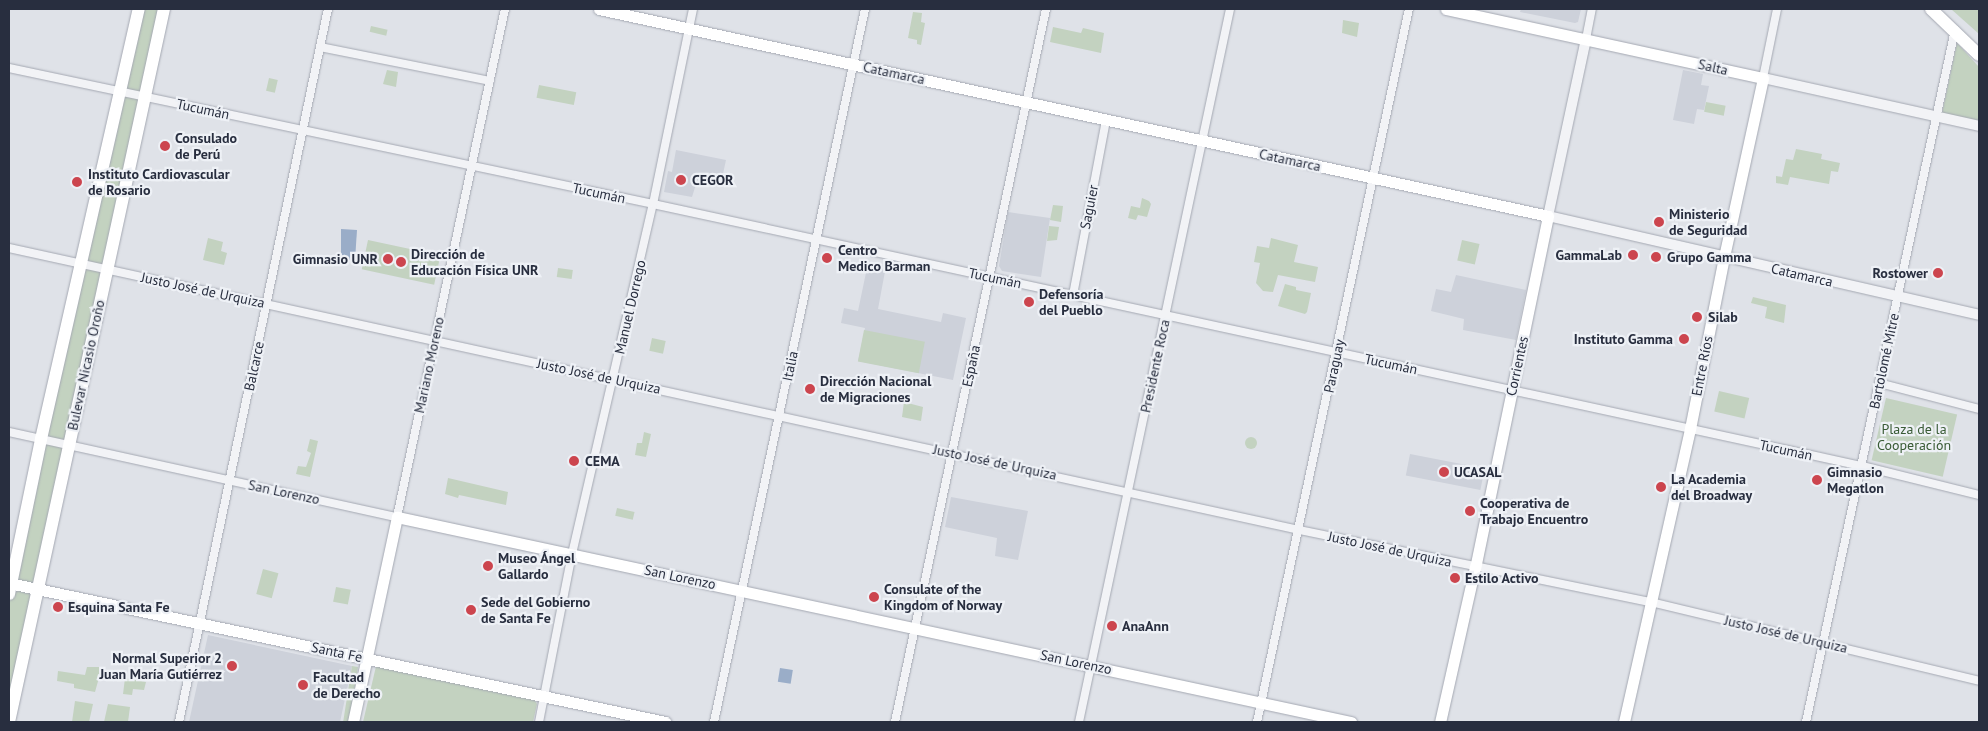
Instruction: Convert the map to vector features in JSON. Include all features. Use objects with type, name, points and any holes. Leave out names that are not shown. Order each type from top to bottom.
[{"type":"main road","name":"Bulevar Nicasio Oroño","points":[[9,587],[139,9]]},
{"type":"main road","name":"Bulevar Nicasio Oroño","points":[[9,722],[164,9]]},
{"type":"main road","name":"Catamarca","points":[[599,9],[1548,216]]},
{"type":"main road","name":"Salta","points":[[1446,9],[1763,78]]},
{"type":"main road","points":[[1931,9],[1979,55]]},
{"type":"main road","name":"Entre Ríos","points":[[1624,722],[1690,428],[1724,256],[1763,78]]},
{"type":"main road","name":"Corrientes","points":[[1440,722],[1476,566],[1548,216]]},
{"type":"main road","name":"San Lorenzo","points":[[397,517],[1350,722]]},
{"type":"main road","name":"Mariano Moreno","points":[[353,722],[397,517]]},
{"type":"main road","name":"Santa Fe","points":[[9,587],[37,588],[665,722]]},
{"type":"street","name":"Balcarce","points":[[179,722],[328,9]]},
{"type":"street","name":"Mariano Moreno","points":[[397,517],[505,9]]},
{"type":"street","name":"Manuel Dorrego","points":[[538,722],[572,554],[614,380],[693,9]]},
{"type":"street","name":"Italia","points":[[714,722],[865,9]]},
{"type":"street","name":"España","points":[[896,722],[1046,9]]},
{"type":"street","name":"Presidente Roca","points":[[1079,722],[1230,9]]},
{"type":"street","name":"Paraguay","points":[[1257,722],[1409,9]]},
{"type":"street","name":"Corrientes","points":[[1548,216],[1592,9]]},
{"type":"street","name":"Entre Ríos","points":[[1763,78],[1777,9]]},
{"type":"street","name":"Bartolomé Mitre","points":[[1806,722],[1825,643],[1955,30]]},
{"type":"street","points":[[320,47],[490,81]]},
{"type":"street","name":"Tucumán","points":[[9,68],[653,204],[1690,428],[1862,466],[1979,495]]},
{"type":"street","name":"Salta","points":[[1763,78],[1979,126]]},
{"type":"street","name":"Saguier","points":[[1073,295],[1106,120]]},
{"type":"street","name":"Catamarca","points":[[1548,216],[1979,315]]},
{"type":"street","name":"Justo José de Urquiza","points":[[9,248],[1128,491],[1299,530],[1651,602],[1979,681]]},
{"type":"street","points":[[1879,383],[1979,409]]},
{"type":"street","name":"San Lorenzo","points":[[9,432],[397,517]]},
{"type":"shaded area","points":[[1521,9],[1581,9],[1578,22],[1575,23],[1520,12]]},
{"type":"shaded area","points":[[1683,70],[1703,74],[1701,85],[1709,86],[1704,110],[1697,109],[1694,124],[1673,120]]},
{"type":"shaded area","points":[[676,150],[726,160],[721,183],[698,178],[692,197],[664,192],[668,171],[672,172]]},
{"type":"shaded area","points":[[1008,212],[1050,218],[1041,277],[1002,271],[999,266]]},
{"type":"shaded area","points":[[868,263],[886,266],[878,309],[941,322],[943,313],[966,318],[953,380],[858,361],[865,328],[841,323],[844,308],[858,311]]},
{"type":"shaded area","points":[[1456,275],[1526,290],[1516,340],[1463,330],[1464,319],[1431,311],[1436,289],[1451,292]]},
{"type":"shaded area","name":"UCASAL","points":[[1410,454],[1485,469],[1480,490],[1406,476]]},
{"type":"shaded area","points":[[951,497],[1028,511],[1018,560],[995,556],[997,538],[945,527]]},
{"type":"shaded area","points":[[208,635],[352,666],[340,722],[189,722]]},
{"type":"green space","points":[[139,9],[164,9],[9,722],[9,594]]},
{"type":"green space","points":[[1951,9],[1979,9],[1979,34]]},
{"type":"green space","points":[[913,12],[922,13],[921,22],[925,23],[921,45],[917,44],[917,40],[908,38]]},
{"type":"green space","points":[[1343,20],[1359,23],[1357,37],[1342,33]]},
{"type":"green space","points":[[371,26],[388,30],[386,36],[370,32]]},
{"type":"green space","points":[[1053,27],[1081,33],[1083,28],[1104,33],[1101,53],[1050,42]]},
{"type":"green space","points":[[1957,43],[1979,67],[1979,121],[1942,113]]},
{"type":"green space","points":[[387,70],[398,72],[396,87],[383,84]]},
{"type":"green space","points":[[269,78],[278,80],[275,93],[266,91]]},
{"type":"green space","points":[[539,85],[576,92],[574,105],[537,98]]},
{"type":"green space","points":[[1706,102],[1726,106],[1724,116],[1704,112]]},
{"type":"green space","points":[[1796,149],[1822,154],[1821,159],[1840,163],[1838,172],[1831,171],[1829,184],[1790,177],[1788,185],[1776,183],[1776,176],[1782,177],[1786,159],[1793,160]]},
{"type":"green space","points":[[1142,198],[1151,204],[1147,217],[1138,215],[1136,220],[1128,218],[1131,206],[1140,208]]},
{"type":"green space","points":[[1053,205],[1063,206],[1061,222],[1050,220]]},
{"type":"green space","points":[[1049,226],[1059,227],[1057,240],[1047,241]]},
{"type":"green space","points":[[208,238],[223,242],[221,251],[227,253],[224,265],[203,260]]},
{"type":"green space","points":[[1271,238],[1298,245],[1294,262],[1318,267],[1315,282],[1278,275],[1273,292],[1263,291],[1256,283],[1260,263],[1254,262],[1257,246],[1269,248]]},
{"type":"green space","name":"Dirección de Educación Física UNR","points":[[368,240],[440,255],[434,285],[362,269]]},
{"type":"green space","points":[[1462,240],[1480,244],[1475,265],[1457,260]]},
{"type":"green space","points":[[558,268],[573,270],[572,279],[557,277]]},
{"type":"green space","points":[[1285,284],[1296,287],[1296,290],[1311,293],[1305,314],[1278,306]]},
{"type":"green space","points":[[1753,297],[1786,305],[1784,323],[1765,318],[1767,307],[1751,303]]},
{"type":"green space","points":[[864,330],[925,342],[919,373],[858,361]]},
{"type":"green space","points":[[652,338],[666,341],[663,354],[649,351]]},
{"type":"green space","points":[[1719,391],[1749,398],[1744,418],[1714,411]]},
{"type":"green space","name":"Plaza de la Cooperación","points":[[1886,398],[1957,414],[1943,477],[1872,460]]},
{"type":"green space","points":[[904,402],[923,407],[921,421],[902,417]]},
{"type":"green space","points":[[644,432],[651,434],[646,457],[635,455],[637,443],[642,443]]},
{"type":"green space","points":[[1251,437],[1257,443],[1251,449],[1245,443]]},
{"type":"green space","points":[[310,439],[318,441],[310,477],[296,474],[298,466],[306,467],[311,453],[307,451]]},
{"type":"green space","points":[[448,478],[508,492],[506,505],[459,495],[458,498],[445,494]]},
{"type":"green space","points":[[617,508],[635,512],[633,520],[615,516]]},
{"type":"green space","points":[[263,569],[278,573],[272,598],[256,594]]},
{"type":"green space","points":[[336,587],[351,590],[348,605],[333,602]]},
{"type":"green space","points":[[377,662],[532,696],[537,704],[533,722],[363,722]]},
{"type":"green space","points":[[352,666],[358,667],[349,722],[343,722]]},
{"type":"green space","points":[[87,667],[102,667],[95,692],[74,688],[74,684],[57,681],[58,671],[85,675]]},
{"type":"green space","points":[[125,678],[146,682],[144,690],[133,689],[132,695],[123,694]]},
{"type":"green space","points":[[75,701],[93,704],[89,722],[72,722]]},
{"type":"green space","points":[[108,704],[130,707],[128,722],[104,722]]},
{"type":"water","points":[[341,229],[357,230],[355,260],[341,260]]},
{"type":"water","points":[[780,668],[793,670],[791,684],[778,682]]},
{"type":"place","name":"Consulado de Perú","points":[[165,146]]},
{"type":"place","name":"CEGOR","points":[[681,180]]},
{"type":"place","name":"Instituto Cardiovascular de Rosario","points":[[77,182]]},
{"type":"place","name":"Ministerio de Seguridad","points":[[1659,222]]},
{"type":"place","name":"GammaLab","points":[[1633,255]]},
{"type":"place","name":"Grupo Gamma","points":[[1656,257]]},
{"type":"place","name":"Centro Medico Barman","points":[[827,258]]},
{"type":"place","name":"Gimnasio UNR","points":[[388,259]]},
{"type":"place","name":"Dirección de Educación Física UNR","points":[[401,262]]},
{"type":"place","name":"Rostower","points":[[1938,273]]},
{"type":"place","name":"Defensoría del Pueblo","points":[[1029,302]]},
{"type":"place","name":"Silab","points":[[1697,317]]},
{"type":"place","name":"Instituto Gamma","points":[[1684,339]]},
{"type":"place","name":"Dirección Nacional de Migraciones","points":[[810,389]]},
{"type":"place","name":"CEMA","points":[[574,461]]},
{"type":"place","name":"UCASAL","points":[[1444,472]]},
{"type":"place","name":"Gimnasio Megatlon","points":[[1817,480]]},
{"type":"place","name":"La Academia del Broadway","points":[[1661,487]]},
{"type":"place","name":"Cooperativa de Trabajo Encuentro","points":[[1470,511]]},
{"type":"place","name":"Museo Ángel Gallardo","points":[[488,566]]},
{"type":"place","name":"Estilo Activo","points":[[1455,578]]},
{"type":"place","name":"Consulate of the Kingdom of Norway","points":[[874,597]]},
{"type":"place","name":"Esquina Santa Fe","points":[[58,607]]},
{"type":"place","name":"Sede del Gobierno de Santa Fe","points":[[471,610]]},
{"type":"place","name":"AnaAnn","points":[[1112,626]]},
{"type":"place","name":"Normal Superior 2 Juan María Gutiérrez","points":[[232,666]]},
{"type":"place","name":"Facultad de Derecho","points":[[303,685]]}]
